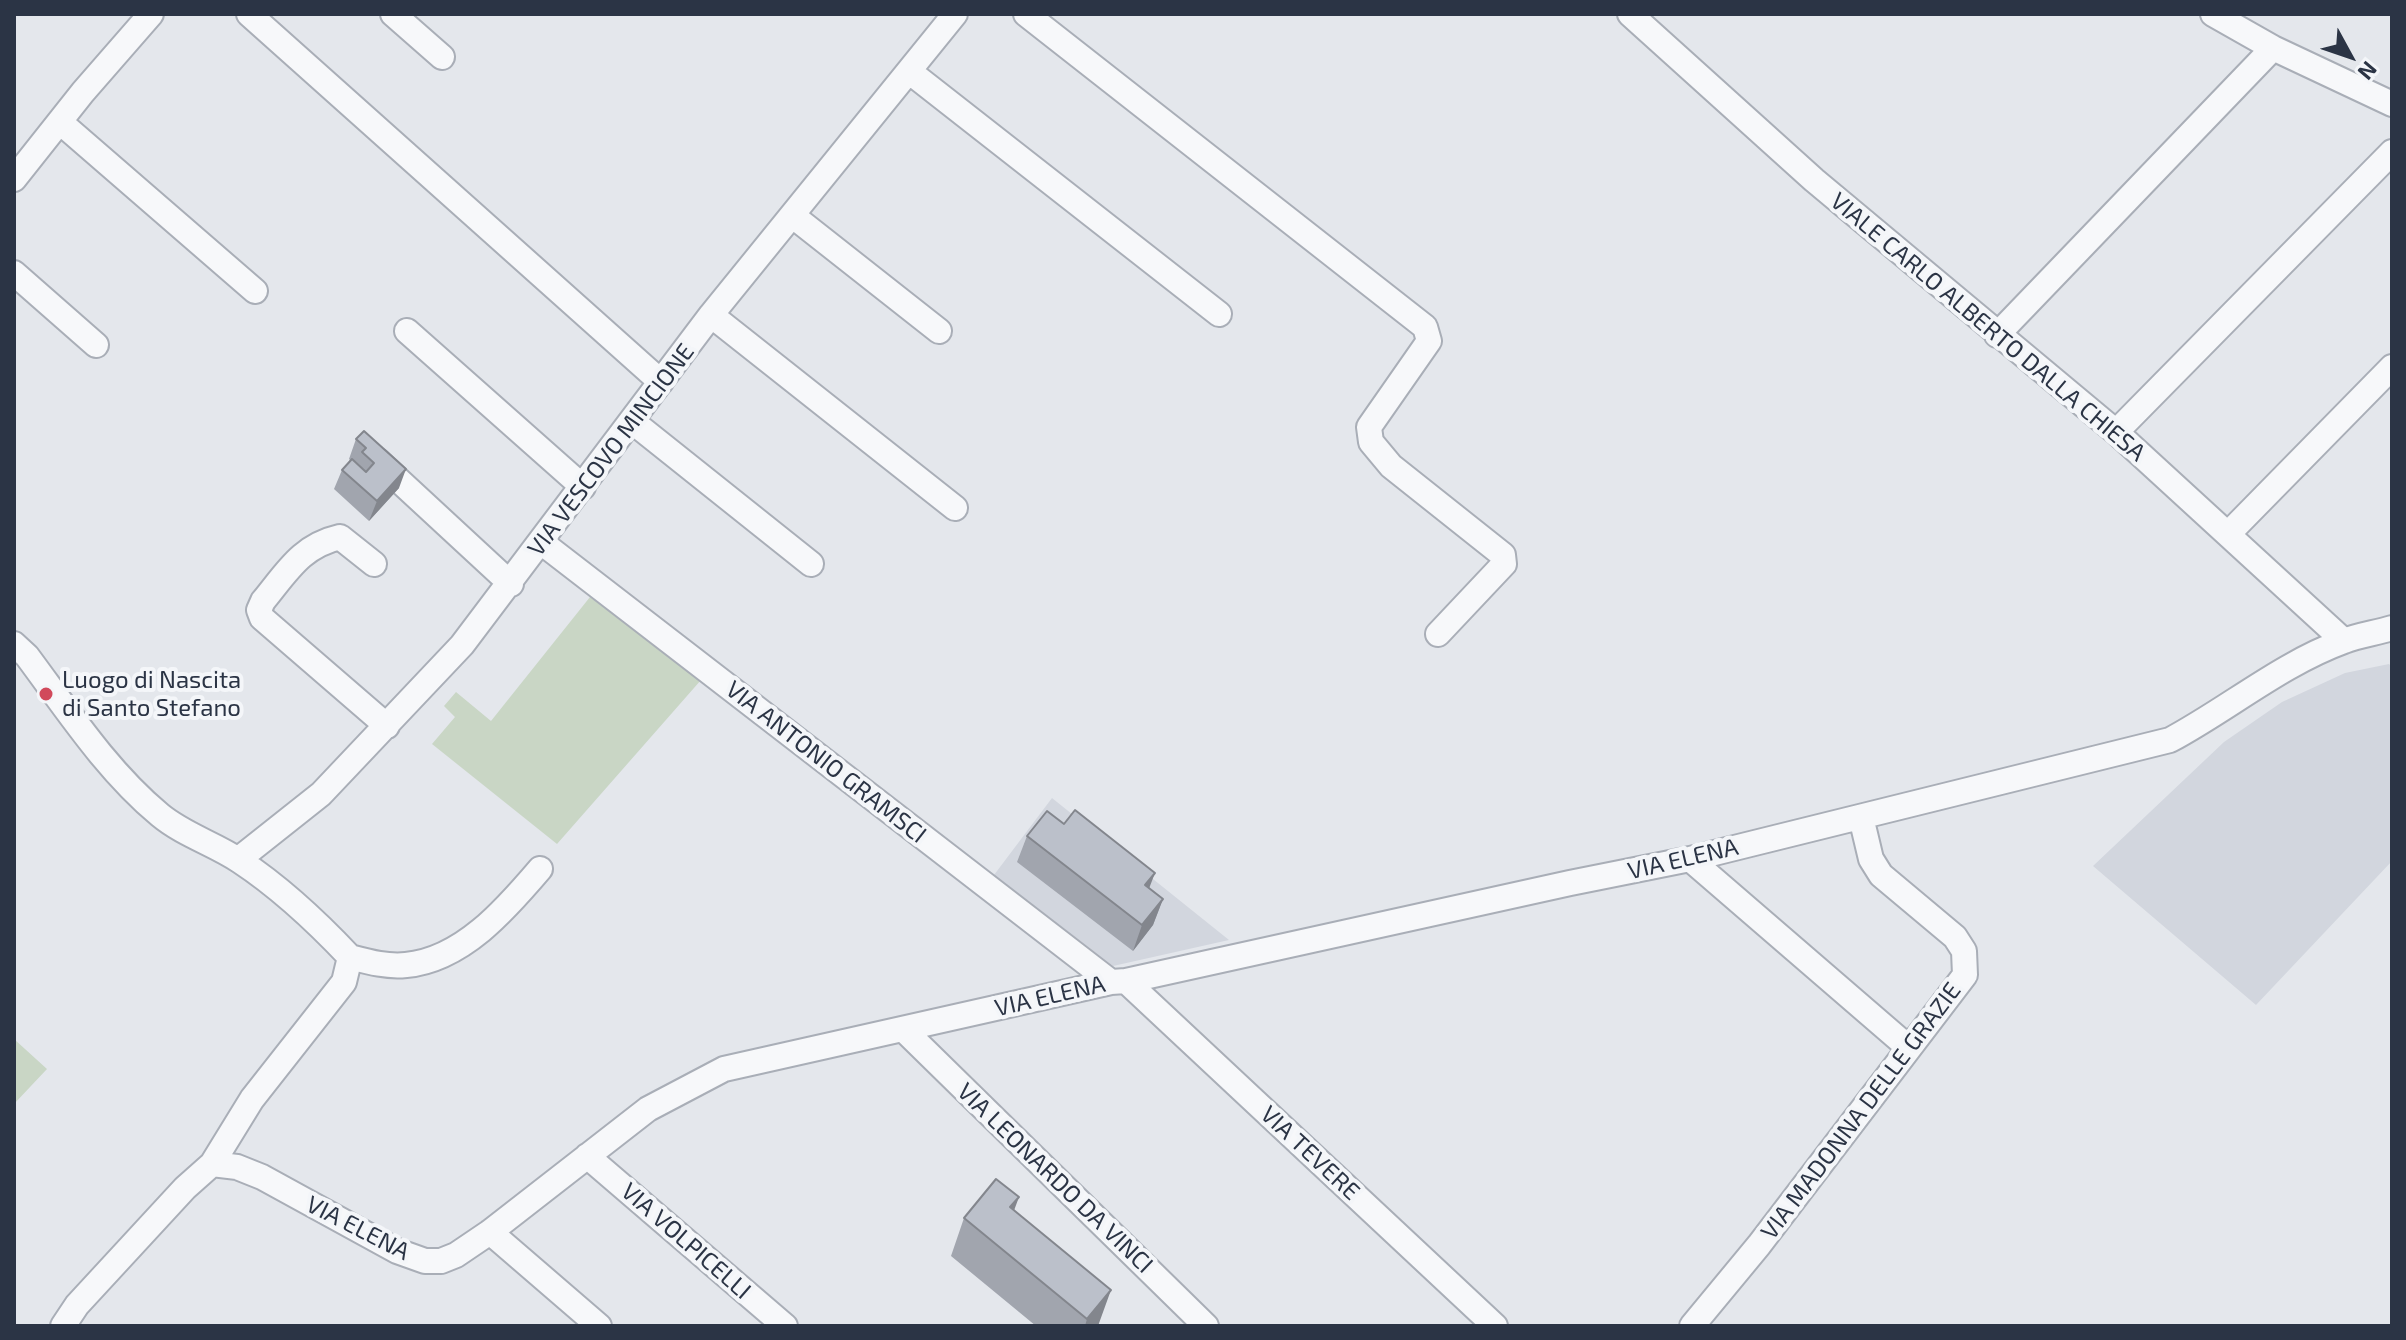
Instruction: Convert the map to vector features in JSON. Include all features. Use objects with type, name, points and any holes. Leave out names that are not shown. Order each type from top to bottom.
[{"type":"street","points":[[18,167],[151,14]]},
{"type":"street","points":[[249,14],[661,382]]},
{"type":"street","points":[[393,14],[442,57]]},
{"type":"street","name":"VIA VESCOVO MINCIONE","points":[[239,859],[321,794],[462,645],[711,315],[955,14]]},
{"type":"street","points":[[1026,14],[1425,327],[1429,341],[1369,427],[1371,442],[1391,466],[1503,555],[1504,564],[1438,634]]},
{"type":"street","points":[[2213,14],[2273,48],[2392,104]]},
{"type":"street","name":"VIALE CARLO ALBERTO DALLA CHIESA","points":[[1645,19],[1814,180],[2116,432],[2344,641]]},
{"type":"street","points":[[1997,335],[2273,48]]},
{"type":"street","points":[[910,72],[1219,314]]},
{"type":"street","points":[[60,122],[255,291]]},
{"type":"street","points":[[2116,432],[2392,152]]},
{"type":"street","points":[[793,216],[939,331]]},
{"type":"street","points":[[14,273],[96,345]]},
{"type":"street","points":[[711,315],[955,508]]},
{"type":"street","points":[[407,331],[583,487]]},
{"type":"street","points":[[2228,534],[2390,373]]},
{"type":"street","points":[[633,422],[811,564]]},
{"type":"street","points":[[364,448],[511,584]]},
{"type":"street","points":[[374,564],[340,537],[323,541],[305,550],[259,610],[262,618],[387,726]]},
{"type":"street","name":"VIA ANTONIO GRAMSCI","points":[[541,542],[1118,982]]},
{"type":"street","points":[[2344,641],[2390,632]]},
{"type":"street","name":"VIA ELENA","points":[[212,1164],[237,1167],[262,1177],[397,1251],[425,1261],[441,1261],[456,1255],[490,1232],[648,1109],[724,1069],[1690,859],[2170,740],[2201,724],[2289,667],[2344,641]]},
{"type":"street","points":[[14,644],[27,656],[128,786],[163,817],[196,839],[239,859],[311,915],[350,957],[381,965],[404,966],[428,962],[454,949],[507,908],[540,869]]},
{"type":"street","name":"VIA MADONNA DELLE GRAZIE","points":[[1692,1326],[1759,1245],[1965,975],[1964,951],[1955,937],[1881,875],[1871,859],[1861,817]]},
{"type":"street","points":[[1690,859],[1909,1048]]},
{"type":"street","points":[[63,1326],[77,1305],[185,1188],[212,1164],[252,1099],[344,982],[350,957]]},
{"type":"street","name":"VIA TEVERE","points":[[1118,982],[1495,1326]]},
{"type":"street","name":"VIA LEONARDO DA VINCI","points":[[903,1029],[1206,1326]]},
{"type":"street","name":"VIA VOLPICELLI","points":[[587,1156],[785,1326]]},
{"type":"street","points":[[490,1232],[599,1326]]},
{"type":"shaded area","points":[[2389,664],[2392,667],[2392,861],[2256,1005],[2093,866],[2224,742],[2282,702],[2345,673]]},
{"type":"shaded area","points":[[1052,798],[1229,940],[1113,966],[994,875]]},
{"type":"green space","points":[[590,597],[701,680],[557,844],[432,744],[455,717],[444,706],[456,692],[491,721]]},
{"type":"green space","points":[[14,1039],[47,1069],[14,1104]]},
{"type":"building","points":[[364,431],[406,469],[377,501],[342,470],[352,459],[366,472],[374,463],[362,452],[366,448],[356,439]]},
{"type":"building","points":[[1075,810],[1155,873],[1145,885],[1163,899],[1142,925],[1027,836],[1047,811],[1064,824]]},
{"type":"building","points":[[996,1179],[1019,1197],[1010,1207],[1111,1290],[1087,1319],[964,1218]]},
{"type":"place","name":"Luogo di Nascita di Santo Stefano","points":[[46,694]]}]
